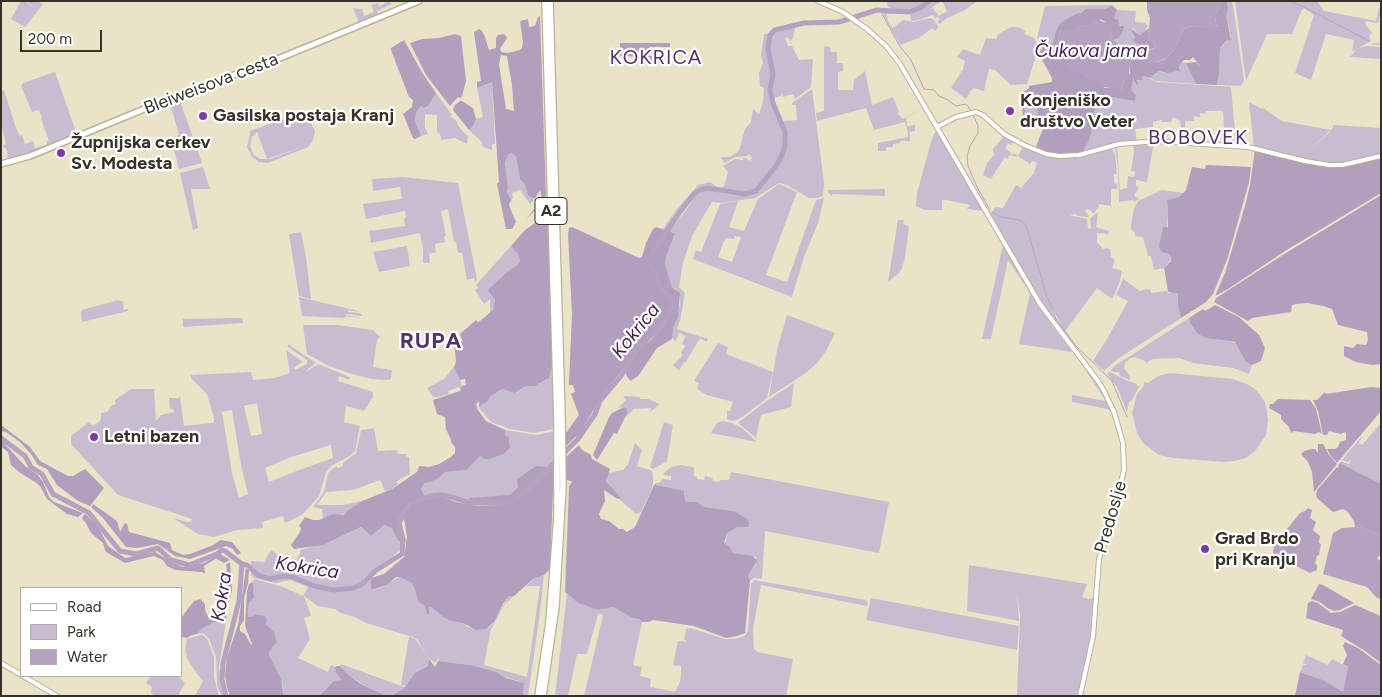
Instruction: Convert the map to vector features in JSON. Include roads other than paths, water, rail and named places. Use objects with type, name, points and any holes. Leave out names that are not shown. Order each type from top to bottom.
[{"type":"highway","name":"A2","points":[[545,1],[560,419]]},
{"type":"highway","name":"A2","points":[[543,696],[556,606],[562,515],[550,1]]},
{"type":"highway","name":"A2","points":[[538,696],[553,582],[560,488]]},
{"type":"main road","name":"Bleiweisova cesta","points":[[1,164],[30,156],[171,98],[273,60],[419,1]]},
{"type":"street","name":"Predoslje","points":[[819,1],[858,22],[886,46],[900,64],[1040,304],[1098,381],[1108,398],[1121,435],[1124,450],[1124,470],[1099,560],[1093,638],[1080,696]]},
{"type":"street","points":[[937,127],[956,117],[975,112],[1004,134],[1024,146],[1046,154],[1059,156],[1079,155],[1119,144],[1157,141],[1248,147],[1329,165],[1342,165],[1381,156]]},
{"type":"street","points":[[1,663],[20,674]]},
{"type":"street","points":[[25,677],[57,696]]},
{"type":"water","points":[[1147,1],[1222,1],[1215,16],[1219,31],[1193,26],[1184,29],[1174,50],[1166,58],[1155,63],[1149,63],[1145,61],[1143,53],[1154,48],[1156,45],[1148,38],[1150,18],[1147,10]]},
{"type":"water","name":"Čukova jama","points":[[1099,19],[1103,22],[1111,22],[1113,34],[1111,38],[1117,43],[1118,48],[1125,50],[1132,60],[1129,65],[1129,75],[1120,91],[1111,87],[1102,87],[1094,79],[1090,80],[1085,74],[1081,75],[1068,67],[1058,40],[1062,30],[1074,31],[1083,25],[1091,25]]},
{"type":"water","points":[[1308,508],[1312,510],[1310,518],[1316,522],[1313,530],[1320,536],[1319,543],[1321,544],[1315,563],[1317,570],[1310,573],[1273,555],[1274,545],[1300,513]]},
{"type":"water","points":[[1355,527],[1381,535],[1381,554],[1377,558],[1381,562],[1381,599],[1377,598],[1367,587],[1323,574],[1333,533],[1342,528]]},
{"type":"waterway","name":"Kokrica","points":[[242,564],[247,565],[258,575],[270,579],[283,576],[293,577],[314,586],[334,590],[353,588],[361,585],[375,571],[402,554],[403,539],[399,523],[405,512],[416,501],[430,496],[441,495],[470,503],[502,503],[513,501],[524,493],[578,439],[595,414],[600,401],[621,376],[639,347],[656,331],[674,307],[674,300],[661,288],[648,260],[679,213],[694,194],[700,190],[707,188],[744,194],[756,191],[776,166],[782,155],[785,145],[785,132],[773,103],[770,89],[773,74],[768,48],[770,35],[775,30],[804,23],[839,22],[877,10],[909,12],[920,8],[929,1]]},
{"type":"waterway","points":[[1289,1],[1369,41]]},
{"type":"waterway","points":[[880,10],[899,45],[911,60],[924,89],[934,90],[939,96],[956,106],[966,104],[971,111]]},
{"type":"waterway","points":[[1373,44],[1381,44]]},
{"type":"waterway","points":[[973,114],[978,126],[978,133],[970,146],[967,156],[968,166],[990,210]]},
{"type":"waterway","points":[[992,212],[1001,217],[1020,220],[1026,225],[1046,294],[1056,319],[1076,346],[1112,381],[1127,417]]},
{"type":"waterway","name":"Kokra","points":[[1,438],[25,456],[31,467],[42,474],[53,494],[89,513],[120,551],[136,554],[158,548],[171,560],[189,565],[217,554],[222,550],[242,564],[239,601],[223,663],[222,679],[226,696]]},
{"type":"place","name":"Konjeniško društvo Veter","points":[[1010,111]]},
{"type":"place","name":"Gasilska postaja Kranj","points":[[203,116]]},
{"type":"place","name":"Župnijska cerkev Sv. Modesta","points":[[61,153]]},
{"type":"place","name":"Letni bazen","points":[[94,437]]},
{"type":"place","name":"Grad Brdo pri Kranju","points":[[1205,549]]},
{"type":"district","name":"KOKRICA","points":[[656,58]]},
{"type":"district","name":"BOBOVEK","points":[[1198,138]]},
{"type":"district","name":"RUPA","points":[[431,342]]}]
